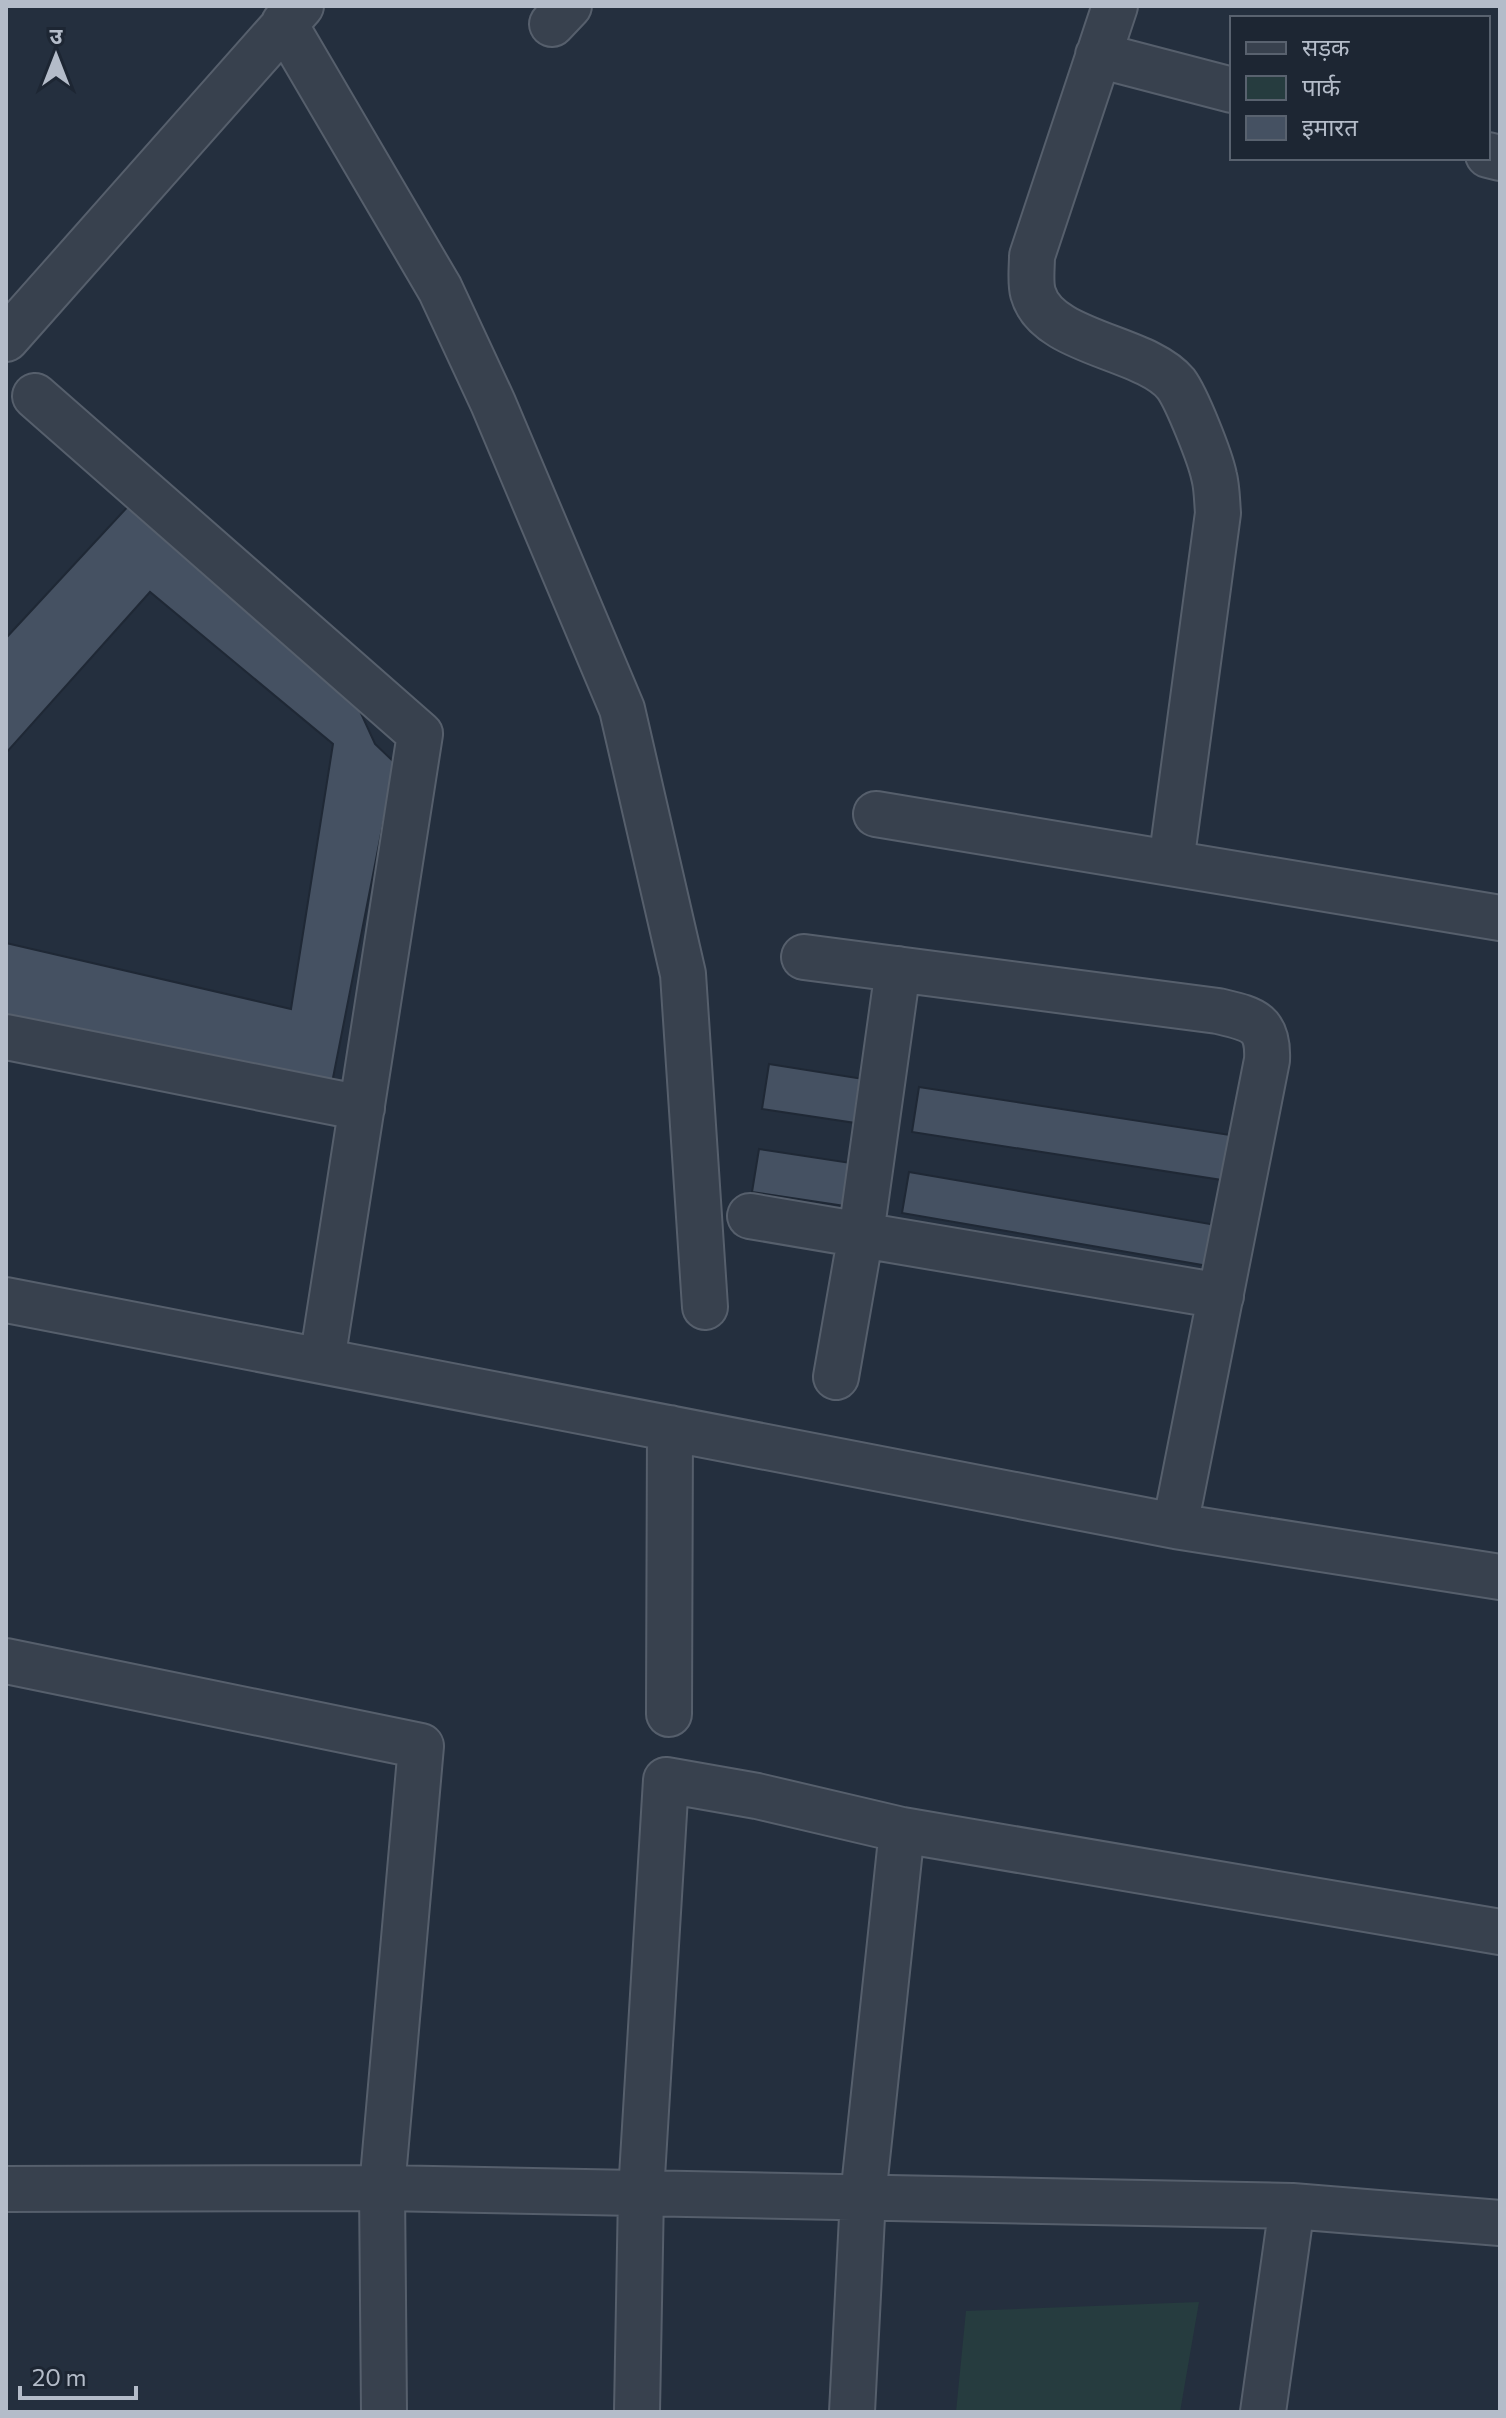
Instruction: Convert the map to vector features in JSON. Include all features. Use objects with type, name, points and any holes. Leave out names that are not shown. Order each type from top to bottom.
[{"type":"street","points":[[1115,6],[1032,256],[1033,293],[1043,311],[1058,325],[1156,368],[1176,385],[1215,477],[1218,513],[1171,863]]},
{"type":"street","points":[[6,339],[292,15],[440,289],[493,403],[622,709],[683,974],[705,1307]]},
{"type":"street","points":[[1098,55],[1230,89]]},
{"type":"street","points":[[35,396],[420,734],[322,1361]]},
{"type":"street","points":[[876,814],[1500,918]]},
{"type":"street","points":[[804,957],[1218,1011],[1244,1017],[1261,1028],[1268,1041],[1267,1060],[1175,1526]]},
{"type":"street","points":[[836,1377],[861,1234],[898,969]]},
{"type":"street","points":[[6,1037],[362,1108]]},
{"type":"street","points":[[750,1216],[1221,1296]]},
{"type":"street","points":[[6,1300],[1175,1526],[1500,1577]]},
{"type":"street","points":[[669,1714],[670,1428]]},
{"type":"street","points":[[6,1661],[421,1746],[382,2188],[384,2412]]},
{"type":"street","points":[[637,2412],[641,2193],[666,1780],[757,1796],[902,1830],[1500,1932]]},
{"type":"street","points":[[852,2412],[863,2197],[902,1830]]},
{"type":"street","points":[[6,2189],[382,2188],[1292,2206],[1500,2223]]},
{"type":"street","points":[[1263,2412],[1292,2206]]},
{"type":"green space","points":[[1199,2302],[1180,2412],[956,2412],[966,2311]]},
{"type":"building","points":[[133,501],[360,711],[375,744],[395,763],[331,1088],[6,1027],[6,943],[291,1009],[333,744],[150,592],[6,753],[6,638]]},
{"type":"building","points":[[769,1064],[876,1081],[869,1125],[762,1109]]},
{"type":"building","points":[[919,1087],[1230,1135],[1222,1180],[912,1132]]},
{"type":"building","points":[[759,1149],[864,1165],[858,1208],[752,1192]]},
{"type":"building","points":[[909,1172],[1216,1225],[1208,1266],[902,1213]]}]
